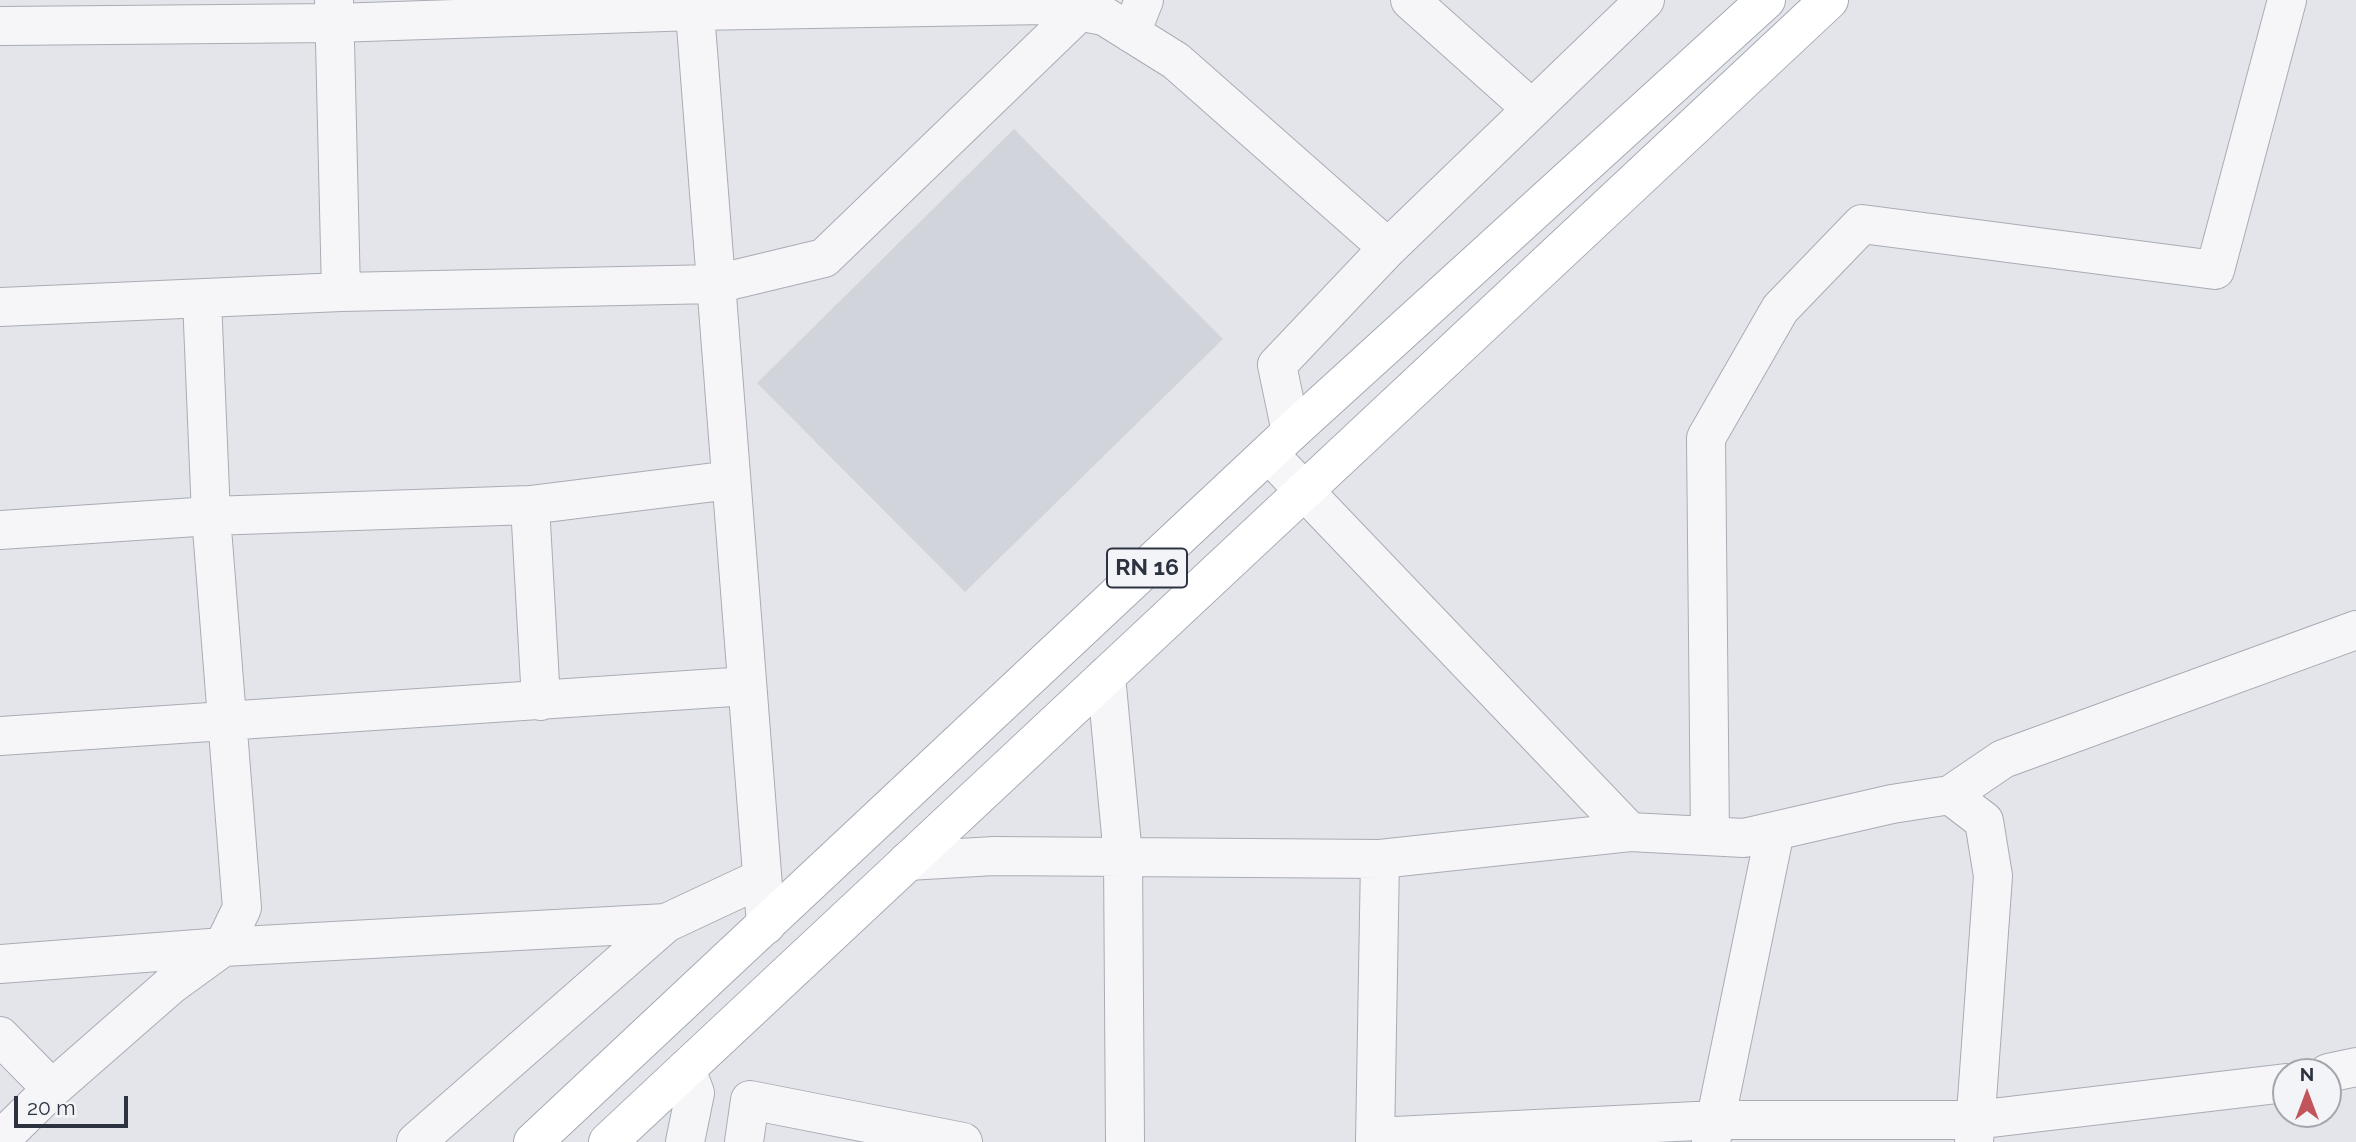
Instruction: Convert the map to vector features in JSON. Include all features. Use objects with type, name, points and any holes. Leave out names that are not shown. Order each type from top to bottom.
[{"type":"main road","name":"RN 16","points":[[533,1142],[1280,443],[1766,0]]},
{"type":"main road","name":"RN 16","points":[[608,1142],[691,1081],[908,861],[1829,0]]},
{"type":"street","points":[[1410,0],[1532,109]]},
{"type":"street","points":[[1630,832],[1303,492],[1280,443],[1278,365],[1388,248],[1645,0]]},
{"type":"street","points":[[1710,836],[1706,438],[1780,309],[1862,224],[2215,270],[2287,0]]},
{"type":"street","points":[[0,26],[335,12],[884,4],[1045,5],[1104,16],[1138,17],[1176,61],[1388,248]]},
{"type":"street","points":[[694,6],[766,925]]},
{"type":"street","points":[[0,307],[341,292],[716,284],[824,258],[1080,11]]},
{"type":"street","points":[[335,12],[341,292]]},
{"type":"street","points":[[0,1140],[52,1089],[172,985],[223,947],[242,908],[211,516],[202,299]]},
{"type":"street","points":[[0,530],[211,516],[530,505],[731,480]]},
{"type":"street","points":[[530,505],[541,701]]},
{"type":"street","points":[[908,861],[994,856],[1380,859],[1630,832],[1744,838],[1892,804],[1950,795],[2003,759],[2356,630]]},
{"type":"street","points":[[1106,676],[1123,856],[1125,1142]]},
{"type":"street","points":[[0,736],[747,687]]},
{"type":"street","points":[[1950,795],[1984,821],[1993,876],[1975,1131]]},
{"type":"street","points":[[1714,1131],[1775,831]]},
{"type":"street","points":[[1380,859],[1375,1139],[1714,1131],[1975,1131],[2272,1085]]},
{"type":"street","points":[[416,1142],[666,923],[762,878]]},
{"type":"street","points":[[0,964],[223,947],[666,923]]},
{"type":"street","points":[[0,1036],[52,1089]]},
{"type":"street","points":[[685,1142],[691,1081],[750,1100],[963,1142]]},
{"type":"street","points":[[744,1142],[750,1100]]},
{"type":"shaded area","points":[[1014,129],[1223,339],[965,592],[757,383]]}]
